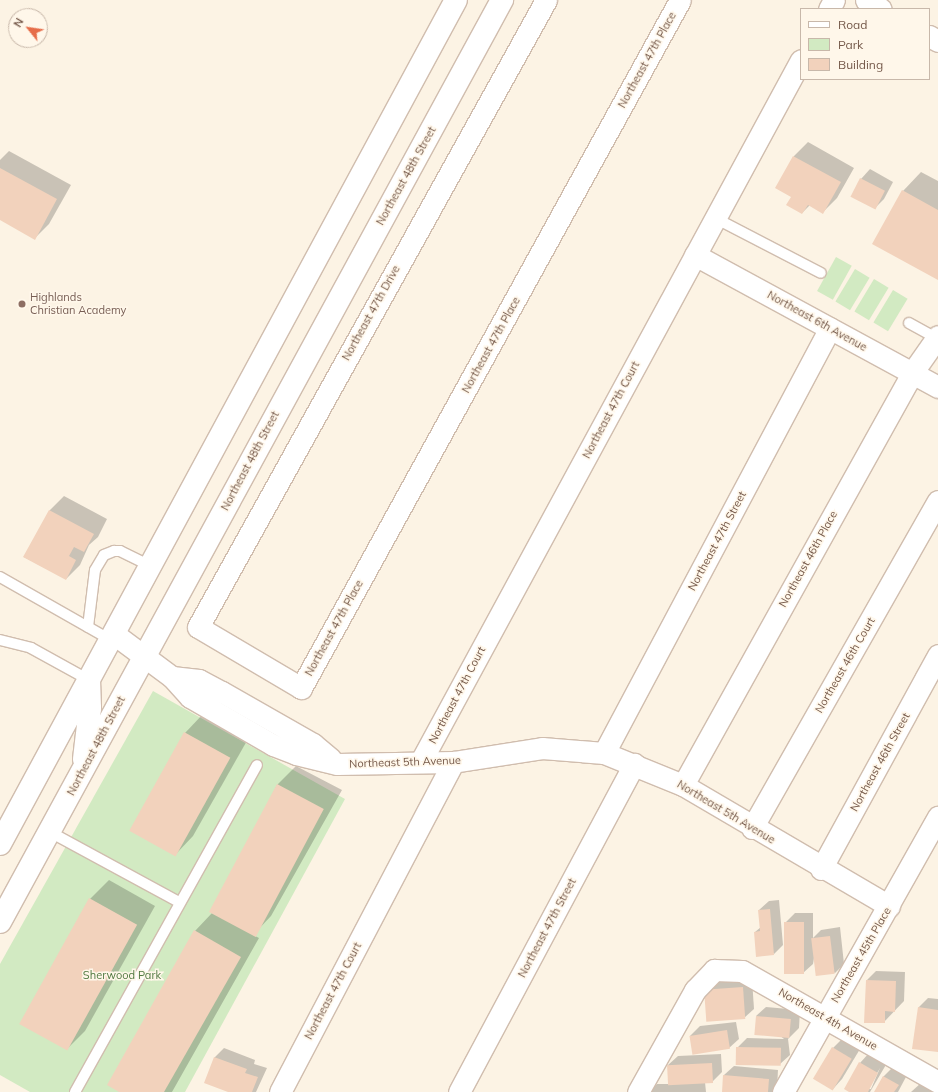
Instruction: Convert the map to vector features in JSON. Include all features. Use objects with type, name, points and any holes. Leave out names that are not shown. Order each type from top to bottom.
[{"type":"main road","points":[[0,844],[456,0]]},
{"type":"main road","name":"Northeast 48th Street","points":[[0,922],[502,0]]},
{"type":"main road","points":[[82,772],[90,708],[89,680]]},
{"type":"street","name":"Northeast 47th Drive","points":[[301,688],[198,627],[546,0]]},
{"type":"street","name":"Northeast 47th Place","points":[[301,688],[680,0]]},
{"type":"street","name":"Northeast 47th Court","points":[[421,761],[800,62]]},
{"type":"street","name":"Northeast 6th Avenue","points":[[695,255],[938,387]]},
{"type":"street","name":"Northeast 47th Street","points":[[604,753],[830,328]]},
{"type":"street","name":"Northeast 46th Place","points":[[683,785],[912,373],[937,337]]},
{"type":"street","name":"Northeast 46th Court","points":[[752,828],[938,501]]},
{"type":"street","name":"Northeast 5th Avenue","points":[[112,637],[172,677],[190,697],[273,745],[338,764],[421,761],[453,762],[542,748],[604,753],[683,785],[821,869],[889,906]]},
{"type":"street","name":"Northeast 46th Street","points":[[821,869],[938,655]]},
{"type":"street","name":"Northeast 47th Court","points":[[280,1092],[453,762]]},
{"type":"street","name":"Northeast 47th Street","points":[[459,1092],[634,764]]},
{"type":"street","name":"Northeast 45th Place","points":[[783,1092],[938,817]]},
{"type":"street","name":"Northeast 4th Avenue","points":[[638,1092],[695,990],[714,970],[742,971],[938,1082]]},
{"type":"lane","points":[[715,218],[821,273]]},
{"type":"lane","points":[[909,323],[937,337]]},
{"type":"lane","points":[[88,627],[95,570],[104,556],[114,551],[120,551],[151,566]]},
{"type":"lane","points":[[0,577],[88,627],[112,637]]},
{"type":"lane","points":[[1,642],[31,648],[89,680]]},
{"type":"lane","points":[[75,1092],[256,765]]},
{"type":"lane","points":[[50,832],[179,902]]},
{"type":"green space","points":[[836,257],[852,266],[833,300],[817,291]]},
{"type":"green space","points":[[855,269],[870,278],[850,310],[835,302]]},
{"type":"green space","points":[[874,279],[889,288],[869,320],[854,312]]},
{"type":"green space","points":[[893,290],[908,299],[888,331],[873,323]]},
{"type":"green space","name":"Sherwood Park","points":[[153,691],[345,799],[185,1092],[30,1092],[0,1075],[0,964]]},
{"type":"building","points":[[793,156],[841,182],[823,214],[808,205],[802,214],[786,205],[791,197],[775,188]]},
{"type":"building","points":[[0,168],[57,199],[35,240],[0,220]]},
{"type":"building","points":[[860,178],[885,191],[875,209],[850,197]]},
{"type":"building","points":[[902,190],[938,210],[938,280],[872,244]]},
{"type":"building","points":[[49,510],[94,534],[84,552],[74,547],[69,556],[76,560],[66,580],[23,557]]},
{"type":"building","points":[[184,732],[230,758],[176,857],[129,831]]},
{"type":"building","points":[[277,784],[324,809],[256,937],[209,912]]},
{"type":"building","points":[[89,898],[137,925],[67,1051],[19,1024]]},
{"type":"building","points":[[770,909],[774,955],[756,957],[754,932],[760,931],[758,910]]},
{"type":"building","points":[[784,922],[804,922],[804,974],[784,974]]},
{"type":"building","points":[[194,930],[241,957],[164,1092],[119,1092],[107,1085]]},
{"type":"building","points":[[830,936],[835,974],[816,976],[811,938]]},
{"type":"building","points":[[866,980],[896,981],[895,1012],[885,1011],[885,1023],[864,1023]]},
{"type":"building","points":[[743,987],[745,1019],[706,1022],[704,990]]},
{"type":"building","points":[[918,1007],[938,1010],[938,1052],[912,1049]]},
{"type":"building","points":[[756,1016],[791,1019],[789,1038],[754,1035]]},
{"type":"building","points":[[727,1030],[730,1049],[692,1055],[689,1036]]},
{"type":"building","points":[[736,1047],[781,1048],[781,1066],[736,1065]]},
{"type":"building","points":[[832,1047],[852,1059],[833,1091],[813,1079]]},
{"type":"building","points":[[214,1057],[247,1069],[245,1073],[258,1077],[252,1092],[228,1092],[204,1083]]},
{"type":"building","points":[[859,1062],[878,1073],[868,1092],[849,1092],[844,1089]]},
{"type":"building","points":[[712,1063],[713,1083],[668,1085],[667,1065]]},
{"type":"building","points":[[723,1075],[769,1079],[768,1092],[722,1092]]},
{"type":"building","points":[[883,1076],[899,1085],[894,1092],[874,1092]]},
{"type":"place","name":"Highlands Christian Academy","points":[[22,304]]}]
